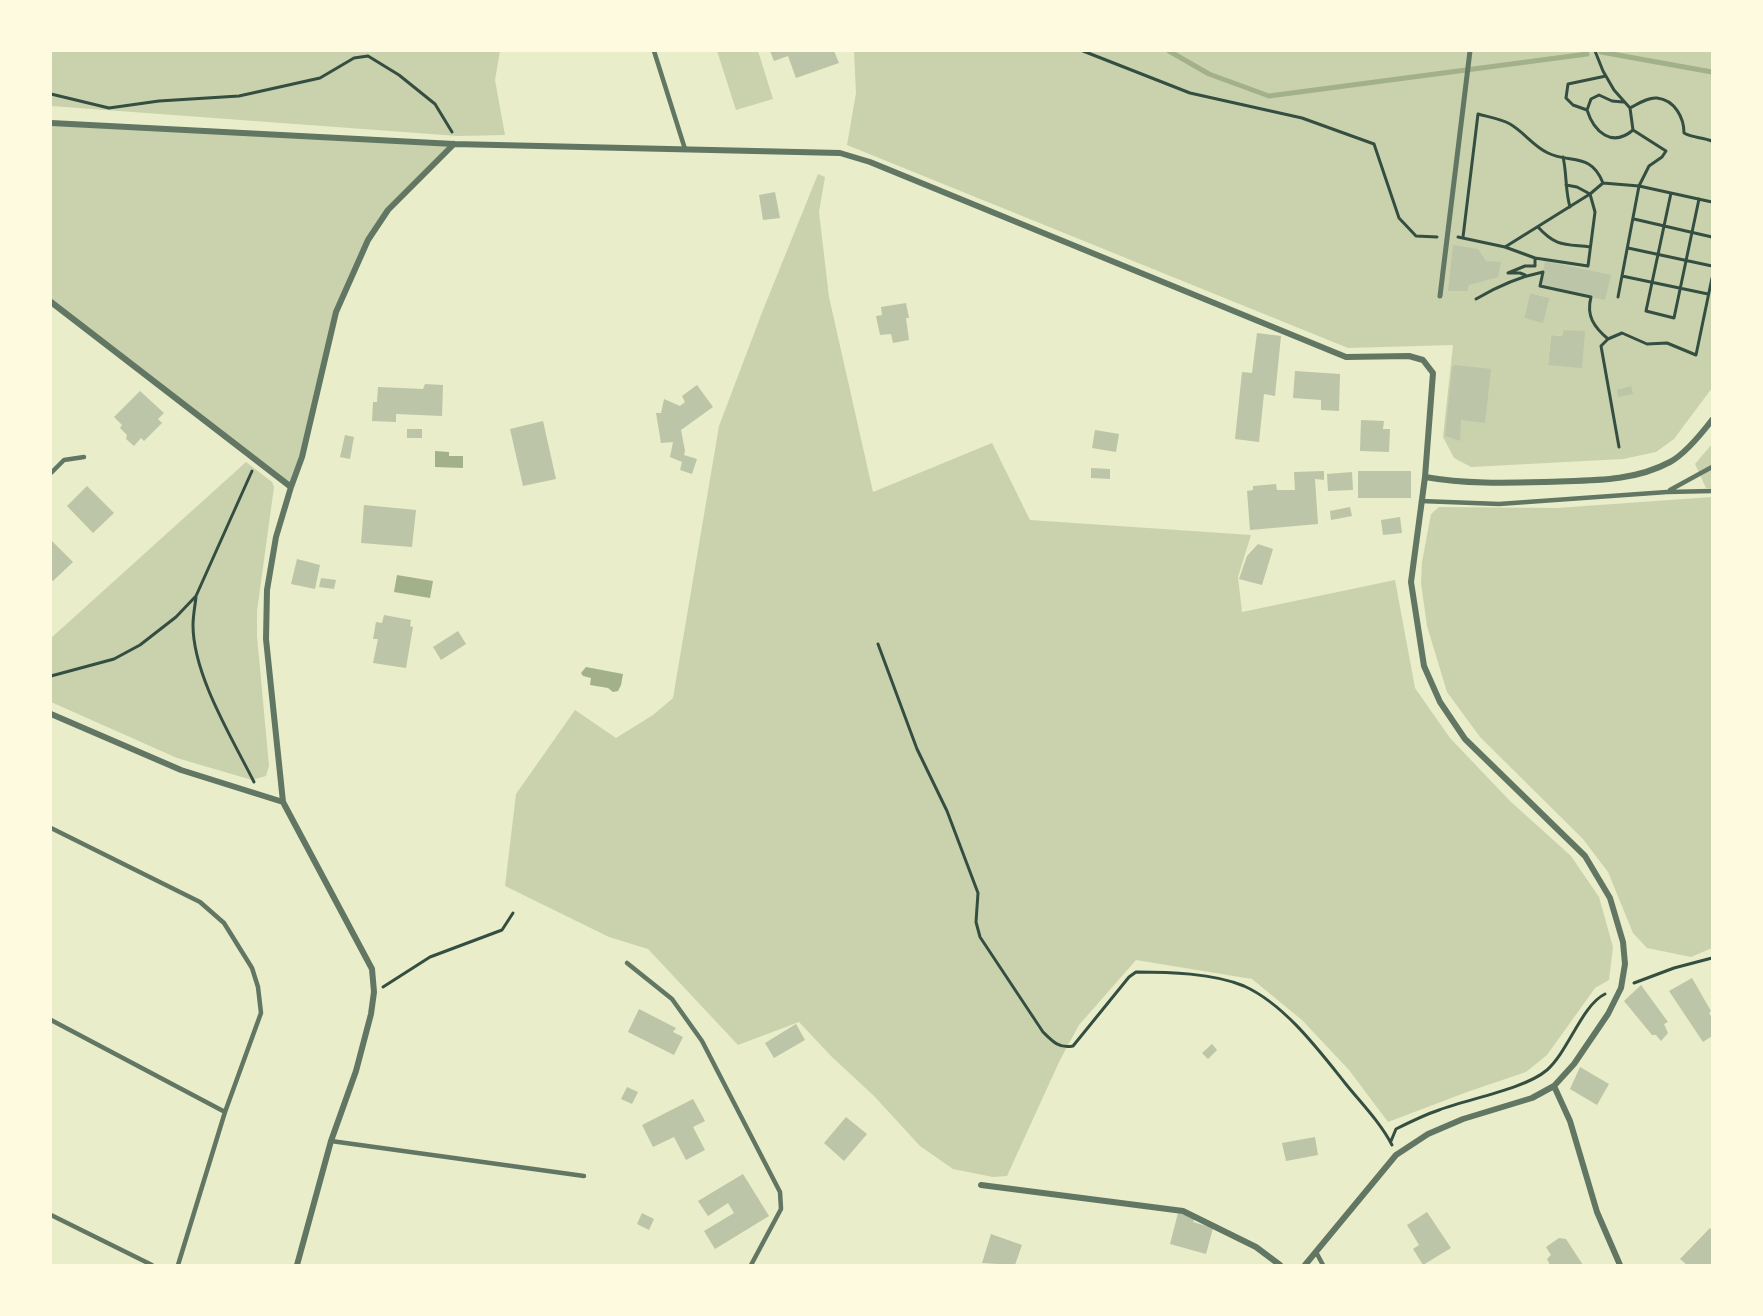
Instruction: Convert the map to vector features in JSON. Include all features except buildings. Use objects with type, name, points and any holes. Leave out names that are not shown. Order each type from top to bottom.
[{"type":"street","points":[[1440,296],[1470,51]]},
{"type":"street","points":[[51,123],[454,144],[840,153],[860,159],[1346,357],[1409,356],[1423,360],[1433,373],[1425,477],[1411,582],[1424,666],[1440,702],[1465,738],[1585,856],[1610,898],[1623,942],[1625,964],[1621,988],[1608,1014],[1574,1065],[1554,1086],[1532,1098],[1463,1119],[1428,1134],[1396,1155],[1305,1265]]},
{"type":"street","points":[[297,1265],[331,1142],[356,1071],[371,1014],[374,992],[372,969],[283,802],[266,639],[267,590],[276,537],[302,457],[336,312],[368,240],[388,210],[454,144]]},
{"type":"street","points":[[51,302],[291,487]]},
{"type":"street","points":[[1425,477],[1481,483],[1612,480],[1644,473],[1672,461],[1702,433],[1712,420]]},
{"type":"street","points":[[51,714],[181,770],[283,802]]},
{"type":"street","points":[[1554,1086],[1570,1121],[1597,1212],[1620,1265]]},
{"type":"street","points":[[981,1185],[1183,1211],[1256,1247],[1280,1265]]},
{"type":"lane","points":[[654,51],[685,149]]},
{"type":"lane","points":[[51,473],[64,460],[84,457]]},
{"type":"lane","points":[[1667,492],[1712,467]]},
{"type":"lane","points":[[1421,501],[1499,504],[1712,491]]},
{"type":"lane","points":[[51,828],[200,902],[224,922],[252,968],[258,987],[261,1013],[225,1112],[178,1265]]},
{"type":"lane","points":[[627,963],[672,999],[702,1041],[780,1192],[781,1209],[751,1265]]},
{"type":"lane","points":[[51,1020],[225,1112]]},
{"type":"lane","points":[[331,1142],[584,1176]]},
{"type":"lane","points":[[51,1215],[152,1265]]},
{"type":"lane","points":[[1317,1252],[1323,1265]]},
{"type":"path","points":[[1083,51],[1190,93],[1302,118],[1374,144],[1399,218],[1416,236],[1463,237],[1505,247],[1535,258],[1588,266],[1595,212],[1590,194],[1577,187],[1566,185]]},
{"type":"path","points":[[1595,51],[1606,76],[1623,102],[1630,108],[1633,130],[1666,151],[1662,157],[1649,166],[1639,186],[1618,297]]},
{"type":"path","points":[[51,94],[109,108],[159,101],[239,96],[320,78],[354,58],[368,57],[399,75],[435,105],[452,132]]},
{"type":"path","points":[[1587,110],[1573,105],[1566,98],[1568,84],[1606,76]]},
{"type":"path","points":[[1623,102],[1612,101],[1599,95],[1591,99],[1587,110],[1591,121],[1604,134],[1614,139],[1623,138],[1633,130]]},
{"type":"path","points":[[1630,108],[1656,98],[1667,101],[1680,113],[1684,124],[1684,134],[1712,141]]},
{"type":"path","points":[[1463,237],[1478,114],[1511,124],[1538,148],[1551,154],[1588,163],[1600,173],[1603,183]]},
{"type":"path","points":[[1563,157],[1570,207]]},
{"type":"path","points":[[1505,247],[1590,194],[1603,183],[1639,186],[1712,202]]},
{"type":"path","points":[[1671,193],[1646,311],[1674,318],[1699,199]]},
{"type":"path","points":[[1634,219],[1712,237]]},
{"type":"path","points":[[1538,227],[1548,238],[1559,244],[1590,246]]},
{"type":"path","points":[[1628,248],[1712,266]]},
{"type":"path","points":[[1525,276],[1520,273],[1508,273],[1525,266],[1535,266],[1535,258]]},
{"type":"path","points":[[1476,299],[1498,286],[1543,272],[1540,286],[1591,297],[1590,317],[1597,330],[1608,339]]},
{"type":"path","points":[[1622,276],[1708,294]]},
{"type":"path","points":[[1619,447],[1601,346],[1608,339],[1622,333],[1647,344],[1667,343],[1696,354],[1712,278]]},
{"type":"path","points":[[51,676],[114,659],[140,645],[176,618],[196,596],[257,462]]},
{"type":"path","points":[[196,596],[193,626],[200,665],[218,711],[260,794]]},
{"type":"path","points":[[878,644],[917,749],[947,811],[978,893],[976,922],[980,937],[1038,1025],[1053,1042],[1061,1046],[1073,1046],[1136,972],[1192,976],[1242,986],[1268,1002],[1313,1043],[1390,1142],[1396,1129],[1417,1119],[1437,1110],[1518,1085],[1547,1070],[1567,1045],[1594,1000],[1674,968],[1712,958]]},
{"type":"path","points":[[374,992],[430,957],[502,930],[513,913]]},
{"type":"shaded area","points":[[51,51],[500,51],[495,80],[505,135],[458,136],[51,106]]},
{"type":"shaded area","points":[[717,51],[758,51],[773,99],[736,110]]},
{"type":"shaded area","points":[[854,51],[1712,51],[1712,388],[1674,439],[1656,452],[1623,459],[1471,467],[1454,458],[1443,437],[1453,345],[1348,348],[847,145],[856,93]],"holes":[[[1530,293],[1550,298],[1543,322],[1524,318]],[[1563,330],[1585,332],[1548,365],[1551,335],[1562,336]]]},
{"type":"shaded area","points":[[51,123],[454,144],[388,210],[368,240],[336,312],[302,457],[291,487],[51,302]]},
{"type":"shaded area","points":[[818,174],[825,177],[819,212],[829,297],[873,492],[992,443],[1030,520],[1251,535],[1238,577],[1242,612],[1395,580],[1415,688],[1450,738],[1510,801],[1571,856],[1599,897],[1613,947],[1609,980],[1595,988],[1547,1055],[1526,1072],[1388,1122],[1349,1070],[1302,1020],[1252,979],[1136,960],[1079,1025],[1060,1060],[1007,1176],[993,1177],[953,1169],[920,1146],[874,1096],[799,1022],[738,1045],[648,949],[609,937],[505,886],[516,794],[575,710],[616,738],[653,715],[673,698],[719,426]]},
{"type":"shaded area","points":[[1712,444],[1712,488],[1706,488],[1695,464]]},
{"type":"shaded area","points":[[435,451],[449,452],[449,456],[463,456],[463,468],[435,467]]},
{"type":"shaded area","points":[[246,462],[272,482],[274,487],[257,611],[257,636],[269,766],[266,776],[252,780],[177,758],[51,702],[51,638]]},
{"type":"shaded area","points":[[1712,497],[1712,948],[1691,957],[1647,948],[1633,933],[1608,872],[1583,839],[1480,737],[1447,692],[1427,626],[1421,583],[1422,562],[1431,514],[1439,507],[1557,508]]},
{"type":"shaded area","points":[[397,575],[433,581],[430,598],[394,592]]},
{"type":"shaded area","points":[[586,667],[623,674],[618,691],[613,692],[608,688],[590,685],[591,678],[581,673]]},
{"type":"waterway","points":[[1169,51],[1209,74],[1269,96],[1587,54]]},
{"type":"waterway","points":[[1601,52],[1712,72]]}]
